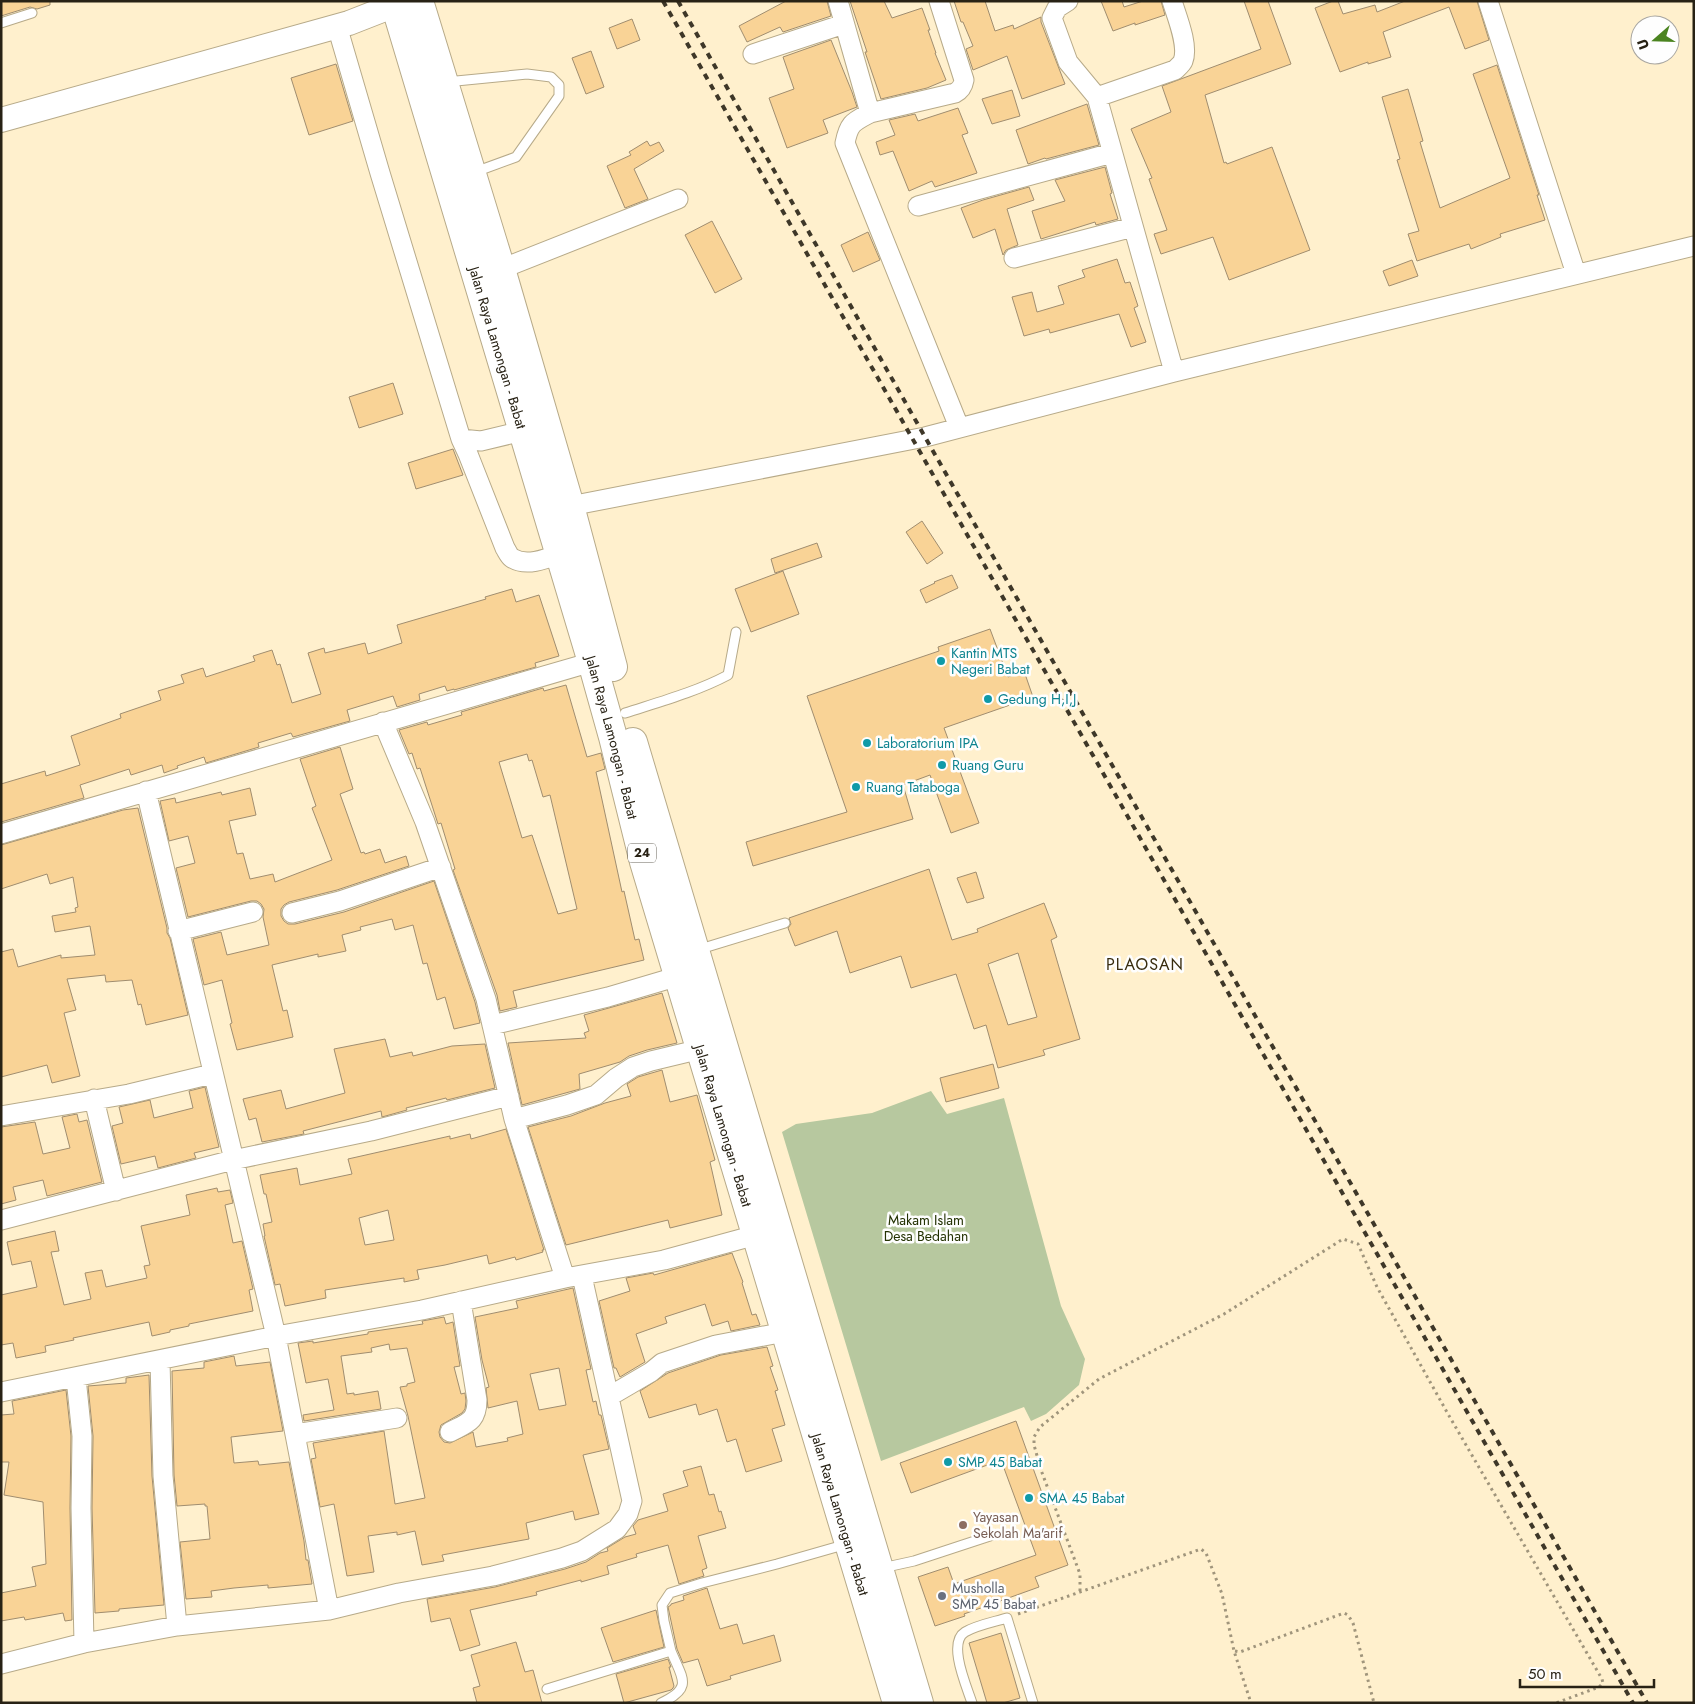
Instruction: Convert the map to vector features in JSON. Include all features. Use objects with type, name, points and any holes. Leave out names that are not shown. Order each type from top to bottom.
[{"type":"highway","name":"Jalan Raya Lamongan - Babat","points":[[403,2],[432,85],[522,431],[592,662],[644,862],[785,1332],[842,1546],[896,1703]]},
{"type":"highway","name":"Jalan Raya Lamongan - Babat","points":[[432,85],[473,174],[570,506],[625,712],[694,950],[919,1703]]},
{"type":"street","points":[[838,1],[870,113]]},
{"type":"street","points":[[939,1],[964,80],[959,91],[870,113],[855,121],[847,130],[844,143],[959,427]]},
{"type":"street","points":[[1068,1],[1057,8],[1052,18],[1068,62],[1097,97],[1174,372]]},
{"type":"street","points":[[1097,97],[1175,70],[1183,63],[1185,52],[1172,1]]},
{"type":"street","points":[[1488,1],[1576,274]]},
{"type":"street","points":[[1,120],[352,21],[403,2]]},
{"type":"street","points":[[352,21],[380,173],[461,440],[505,548],[511,558],[533,562],[559,554]]},
{"type":"street","points":[[753,54],[844,24]]},
{"type":"street","points":[[918,206],[1112,153]]},
{"type":"street","points":[[501,269],[678,198]]},
{"type":"street","points":[[1014,258],[1133,227]]},
{"type":"street","points":[[570,506],[918,438],[1174,372],[1694,246]]},
{"type":"street","points":[[461,440],[481,441],[522,431]]},
{"type":"street","points":[[1,834],[592,662]]},
{"type":"street","points":[[1,1664],[84,1643],[176,1626],[330,1610],[399,1593],[493,1576],[582,1551],[617,1529],[628,1514],[632,1502],[610,1396],[574,1277],[514,1120],[486,999],[441,867],[425,822],[383,722]]},
{"type":"street","points":[[146,791],[276,1336],[330,1610]]},
{"type":"street","points":[[292,913],[340,901],[441,867]]},
{"type":"street","points":[[178,931],[254,912]]},
{"type":"street","points":[[492,1025],[608,997],[679,976]]},
{"type":"street","points":[[514,1120],[596,1095],[633,1067],[701,1049]]},
{"type":"street","points":[[1,1116],[130,1094],[212,1074]]},
{"type":"street","points":[[1,1220],[233,1160],[371,1130],[509,1096]]},
{"type":"street","points":[[94,1100],[116,1191]]},
{"type":"street","points":[[1,1392],[276,1336],[422,1310],[574,1277],[664,1260],[756,1235]]},
{"type":"street","points":[[450,1432],[471,1421],[477,1411],[477,1400],[461,1301]]},
{"type":"street","points":[[610,1396],[651,1372],[662,1363],[716,1345],[785,1332]]},
{"type":"street","points":[[160,1361],[163,1476],[176,1626]]},
{"type":"street","points":[[76,1378],[82,1436],[80,1508],[84,1643]]},
{"type":"street","points":[[295,1434],[396,1418]]},
{"type":"lane","points":[[1,23],[32,13]]},
{"type":"lane","points":[[432,85],[527,74],[551,77],[559,85],[559,96],[518,155],[513,159],[495,164],[473,174]]},
{"type":"lane","points":[[625,712],[669,699],[728,675],[736,632]]},
{"type":"lane","points":[[694,950],[785,923]]},
{"type":"lane","points":[[879,1569],[914,1561],[990,1536]]},
{"type":"lane","points":[[661,1703],[672,1698],[682,1689],[683,1683],[671,1651],[664,1621],[662,1605],[670,1593],[842,1546]]},
{"type":"lane","points":[[972,1703],[959,1663],[958,1640],[964,1633],[1007,1618],[1033,1703]]},
{"type":"lane","points":[[547,1689],[671,1651]]},
{"type":"path","points":[[1080,1591],[1080,1574],[1041,1470],[1034,1445],[1034,1437],[1040,1427],[1099,1379],[1224,1314],[1343,1239],[1358,1244],[1373,1279],[1434,1388],[1602,1679],[1603,1683],[1599,1687],[1556,1703]]},
{"type":"path","points":[[1007,1618],[1201,1549],[1206,1553],[1222,1594],[1234,1651],[1251,1703]]},
{"type":"path","points":[[1234,1651],[1240,1652],[1344,1613],[1348,1615],[1353,1623],[1374,1703]]},
{"type":"green space","name":"Makam Islam Desa Bedahan","points":[[931,1091],[947,1114],[1004,1098],[1061,1306],[1085,1359],[1079,1385],[1046,1414],[1031,1421],[1024,1407],[881,1461],[782,1132],[796,1124],[872,1113]]},
{"type":"building","points":[[1,1],[50,1],[50,5],[37,9],[30,7],[1,16]]},
{"type":"building","points":[[786,1],[827,1],[831,16],[783,32],[780,27],[747,42],[739,26]]},
{"type":"building","points":[[850,1],[884,1],[892,18],[922,8],[930,30],[928,30],[935,53],[946,80],[927,88],[881,99]]},
{"type":"building","points":[[954,1],[985,1],[995,31],[1013,25],[1014,29],[1041,17],[1041,22],[1065,84],[1022,99],[1007,56],[973,70],[966,49],[973,46],[963,22],[961,22]]},
{"type":"building","points":[[1101,1],[1122,1],[1124,7],[1143,1],[1161,1],[1165,15],[1113,31]]},
{"type":"building","points":[[1244,1],[1268,1],[1291,64],[1205,95],[1224,163],[1226,162],[1227,164],[1272,147],[1310,250],[1229,280],[1213,237],[1161,254],[1154,234],[1167,230],[1149,179],[1152,178],[1131,129],[1171,112],[1162,86],[1261,49]]},
{"type":"building","points":[[1338,1],[1343,14],[1375,5],[1377,12],[1405,1],[1477,1],[1489,40],[1465,49],[1449,7],[1383,32],[1391,57],[1368,64],[1368,62],[1340,72],[1315,8]]},
{"type":"building","points":[[632,19],[640,40],[617,49],[609,28]]},
{"type":"building","points":[[831,40],[857,107],[823,120],[828,133],[787,148],[769,98],[794,89],[783,57]]},
{"type":"building","points":[[591,51],[604,87],[586,94],[572,58]]},
{"type":"building","points":[[336,64],[353,121],[309,135],[291,78]]},
{"type":"building","points":[[1497,65],[1539,195],[1537,195],[1545,220],[1500,234],[1501,237],[1471,249],[1469,244],[1417,261],[1408,234],[1419,231],[1397,160],[1400,159],[1382,97],[1408,89],[1423,141],[1420,142],[1440,208],[1510,178],[1473,74]]},
{"type":"building","points":[[1012,90],[1020,116],[992,124],[982,99]]},
{"type":"building","points":[[1087,104],[1099,145],[1028,164],[1016,130]]},
{"type":"building","points":[[958,108],[968,133],[962,135],[977,173],[935,187],[932,181],[909,191],[893,151],[880,155],[876,142],[895,135],[889,120],[915,114],[918,121]]},
{"type":"building","points":[[647,141],[650,146],[659,142],[664,151],[634,169],[648,199],[625,208],[607,166],[631,155],[629,152]]},
{"type":"building","points":[[1105,167],[1112,193],[1110,194],[1118,219],[1096,225],[1095,222],[1041,239],[1032,211],[1065,201],[1055,180]]},
{"type":"building","points":[[1029,187],[1034,200],[1007,209],[1018,245],[1006,250],[1003,255],[995,229],[973,238],[961,208]]},
{"type":"building","points":[[712,221],[742,279],[715,293],[685,235]]},
{"type":"building","points":[[868,232],[880,260],[853,272],[841,245]]},
{"type":"building","points":[[1117,259],[1125,283],[1130,282],[1138,306],[1134,308],[1146,342],[1131,347],[1119,314],[1050,333],[1049,329],[1024,336],[1012,297],[1032,292],[1037,312],[1064,304],[1058,286],[1085,277],[1082,270]]},
{"type":"building","points":[[1412,260],[1418,276],[1389,286],[1383,271]]},
{"type":"building","points":[[393,383],[403,414],[359,428],[349,397]]},
{"type":"building","points":[[453,449],[463,475],[416,489],[408,463]]},
{"type":"building","points":[[922,521],[943,553],[927,564],[906,532]]},
{"type":"building","points":[[817,543],[822,557],[775,573],[771,559]]},
{"type":"building","points":[[783,571],[799,614],[751,632],[735,589]]},
{"type":"building","points":[[952,575],[958,588],[926,603],[920,590]]},
{"type":"building","points":[[512,589],[516,602],[539,595],[559,656],[535,663],[536,667],[454,690],[447,691],[445,686],[419,694],[420,700],[397,707],[393,696],[347,710],[350,721],[293,737],[291,733],[258,743],[259,747],[206,763],[204,757],[177,766],[178,768],[164,773],[162,765],[131,775],[129,769],[80,785],[84,798],[1,822],[1,784],[45,771],[46,776],[80,765],[71,736],[121,718],[120,714],[161,700],[158,691],[184,683],[181,675],[203,668],[206,677],[255,661],[253,656],[272,650],[277,665],[280,664],[292,703],[321,694],[308,653],[324,648],[325,653],[365,643],[368,654],[402,643],[397,625],[486,599],[485,597]]},
{"type":"building","points":[[990,629],[1008,677],[1024,671],[1033,697],[944,728],[979,823],[951,833],[930,775],[903,785],[913,819],[753,866],[746,842],[847,812],[807,696],[939,651],[938,647]]},
{"type":"building","points":[[566,685],[587,757],[601,753],[605,769],[596,772],[622,892],[624,891],[635,940],[639,939],[644,960],[513,991],[517,1007],[500,1011],[497,995],[453,870],[455,869],[441,823],[438,824],[420,768],[417,769],[412,753],[409,754],[399,730],[427,722],[428,725],[462,715],[461,712],[543,688],[544,691]],"holes":[[[527,754],[529,761],[532,760],[543,797],[550,795],[577,909],[558,914],[532,835],[522,838],[499,762]]]},
{"type":"building","points":[[340,747],[353,789],[340,794],[361,853],[364,852],[365,854],[380,849],[385,863],[406,856],[409,866],[337,890],[289,902],[281,909],[281,916],[288,924],[295,924],[344,912],[434,881],[475,1002],[480,1023],[454,1029],[445,997],[437,1000],[427,963],[423,964],[413,925],[395,930],[392,919],[360,927],[361,930],[342,935],[346,951],[318,957],[318,954],[272,965],[283,1011],[287,1010],[293,1037],[237,1050],[222,980],[204,985],[193,939],[221,932],[227,955],[269,945],[263,917],[264,909],[257,901],[251,901],[188,917],[176,868],[195,863],[188,836],[169,841],[160,801],[175,798],[176,803],[221,792],[222,795],[250,788],[256,815],[229,821],[237,854],[243,853],[250,879],[273,874],[275,882],[332,860],[312,808],[316,806],[300,759]]},
{"type":"building","points":[[138,808],[188,1015],[146,1025],[141,1004],[138,1005],[132,980],[106,982],[105,975],[67,979],[76,1010],[64,1013],[80,1076],[52,1083],[47,1065],[1,1077],[1,952],[13,949],[18,967],[61,955],[61,958],[95,955],[90,926],[55,932],[52,916],[76,912],[75,908],[78,907],[73,877],[50,884],[47,874],[1,889],[1,845],[123,810]]},
{"type":"building","points":[[929,869],[952,940],[978,932],[977,929],[1044,903],[1057,937],[1051,940],[1080,1039],[1043,1050],[1045,1055],[998,1068],[986,1025],[974,1029],[956,974],[911,988],[901,956],[850,973],[837,931],[795,946],[788,928],[791,924],[789,918]],"holes":[[[1018,953],[1037,1017],[1008,1025],[988,964]]]},
{"type":"building","points":[[976,872],[984,898],[967,903],[957,878]]},
{"type":"building","points":[[662,993],[677,1043],[647,1050],[629,1056],[620,1062],[579,1074],[580,1089],[522,1105],[508,1043],[586,1038],[584,1033],[589,1031],[584,1015]]},
{"type":"building","points":[[385,1039],[390,1057],[412,1052],[413,1056],[452,1046],[485,1044],[495,1088],[406,1108],[407,1110],[382,1117],[381,1111],[303,1131],[304,1134],[262,1142],[256,1118],[249,1120],[243,1099],[281,1090],[286,1109],[345,1093],[334,1049]]},
{"type":"building","points":[[993,1064],[999,1088],[946,1102],[940,1078]]},
{"type":"building","points":[[662,1070],[670,1102],[697,1095],[715,1160],[710,1162],[722,1215],[670,1228],[668,1220],[566,1245],[528,1127],[571,1116],[605,1103],[631,1096],[627,1084],[638,1077]]},
{"type":"building","points":[[205,1087],[219,1147],[194,1153],[196,1158],[158,1168],[155,1156],[121,1164],[112,1126],[123,1123],[119,1107],[150,1100],[154,1118],[193,1108],[189,1091]]},
{"type":"building","points":[[77,1114],[79,1122],[87,1120],[102,1182],[47,1196],[43,1180],[13,1187],[16,1200],[1,1204],[1,1127],[35,1122],[43,1154],[70,1148],[62,1117]]},
{"type":"building","points":[[506,1129],[544,1250],[542,1250],[543,1252],[516,1260],[515,1257],[489,1264],[487,1255],[417,1270],[419,1279],[404,1282],[404,1278],[325,1290],[326,1298],[285,1306],[280,1284],[275,1285],[264,1236],[263,1224],[272,1222],[260,1175],[297,1168],[300,1185],[352,1174],[348,1159],[450,1136],[450,1139],[470,1134],[471,1139]],"holes":[[[388,1210],[394,1240],[365,1245],[359,1218]]]},
{"type":"building","points":[[217,1188],[218,1192],[230,1190],[233,1203],[225,1205],[233,1243],[242,1241],[253,1289],[249,1290],[253,1311],[189,1324],[189,1326],[152,1336],[149,1322],[73,1338],[74,1340],[45,1346],[46,1352],[16,1358],[13,1343],[1,1345],[1,1295],[37,1287],[31,1261],[12,1265],[7,1242],[55,1231],[59,1251],[51,1252],[64,1305],[91,1299],[85,1273],[102,1270],[106,1287],[147,1278],[144,1266],[150,1265],[141,1226],[190,1215],[186,1195]]},
{"type":"building","points":[[732,1253],[743,1282],[752,1315],[756,1314],[760,1325],[731,1331],[728,1321],[712,1326],[705,1304],[665,1317],[667,1323],[636,1334],[645,1362],[620,1377],[616,1368],[614,1368],[599,1301],[630,1291],[626,1278],[653,1273],[654,1275]]},
{"type":"building","points":[[573,1288],[591,1369],[586,1370],[593,1402],[596,1401],[599,1415],[601,1415],[609,1449],[583,1455],[599,1514],[575,1520],[573,1511],[526,1523],[529,1539],[442,1555],[444,1561],[422,1565],[415,1531],[397,1535],[397,1532],[368,1536],[374,1572],[347,1576],[334,1504],[320,1507],[311,1459],[316,1458],[313,1443],[384,1431],[395,1504],[425,1498],[400,1387],[415,1382],[407,1348],[390,1350],[389,1344],[371,1348],[372,1352],[341,1356],[347,1394],[354,1393],[354,1395],[378,1391],[381,1409],[304,1421],[303,1415],[334,1410],[328,1379],[306,1383],[298,1343],[313,1341],[313,1343],[368,1334],[368,1332],[423,1324],[422,1321],[444,1317],[446,1324],[453,1322],[460,1366],[454,1367],[461,1394],[465,1393],[466,1401],[465,1409],[462,1413],[441,1425],[440,1437],[444,1442],[450,1443],[473,1432],[476,1447],[508,1441],[507,1438],[523,1434],[517,1401],[488,1408],[486,1388],[489,1387],[482,1360],[475,1317],[518,1308],[516,1301]],"holes":[[[559,1368],[566,1405],[539,1410],[530,1374]]]},
{"type":"building","points":[[767,1347],[773,1366],[770,1367],[778,1390],[775,1391],[785,1425],[772,1429],[782,1461],[746,1472],[736,1439],[727,1442],[717,1409],[699,1415],[696,1404],[649,1418],[640,1391],[668,1373],[721,1355]]},
{"type":"building","points":[[234,1356],[236,1366],[270,1362],[283,1431],[231,1437],[234,1463],[258,1461],[259,1465],[289,1462],[312,1584],[268,1588],[268,1585],[234,1588],[211,1591],[212,1597],[186,1599],[180,1542],[210,1539],[207,1506],[205,1504],[177,1506],[174,1475],[172,1371],[204,1368],[204,1362]]},
{"type":"building","points":[[149,1375],[152,1476],[164,1605],[95,1613],[92,1508],[93,1436],[88,1386],[126,1383],[126,1378]]},
{"type":"building","points":[[66,1390],[71,1436],[72,1620],[65,1621],[63,1613],[25,1620],[24,1617],[1,1621],[1,1593],[36,1586],[32,1567],[46,1564],[43,1502],[4,1495],[9,1462],[1,1462],[1,1415],[14,1414],[12,1401]]},
{"type":"building","points":[[1016,1421],[1068,1565],[1035,1577],[1039,1587],[935,1626],[918,1577],[948,1567],[954,1584],[1036,1555],[1001,1460],[911,1493],[900,1463]]},
{"type":"building","points":[[701,1466],[709,1495],[714,1494],[726,1528],[698,1536],[707,1568],[702,1570],[704,1576],[679,1584],[668,1545],[636,1554],[637,1557],[607,1566],[609,1574],[536,1592],[537,1595],[470,1610],[480,1645],[460,1651],[450,1618],[431,1622],[427,1599],[495,1587],[565,1569],[586,1562],[600,1553],[608,1551],[607,1548],[625,1537],[636,1534],[633,1526],[638,1520],[668,1511],[663,1494],[688,1486],[683,1471]]},
{"type":"building","points":[[707,1588],[720,1629],[737,1624],[743,1644],[774,1635],[781,1661],[730,1676],[731,1679],[707,1686],[698,1659],[683,1663],[677,1649],[668,1607],[671,1604],[684,1600],[683,1596]]},
{"type":"building","points":[[656,1610],[664,1647],[613,1662],[601,1628]]},
{"type":"building","points":[[1001,1633],[1020,1698],[1003,1703],[987,1703],[969,1643]]},
{"type":"building","points":[[516,1642],[525,1672],[533,1670],[542,1703],[477,1703],[473,1688],[480,1686],[471,1655]]},
{"type":"building","points":[[668,1659],[674,1686],[671,1690],[624,1703],[616,1674]]},
{"type":"railway","points":[[663,1],[1633,1703]]},
{"type":"railway","points":[[678,1],[1647,1703]]},
{"type":"place","name":"Kantin MTS Negeri Babat","points":[[941,661]]},
{"type":"place","name":"Gedung H,I,J","points":[[988,699]]},
{"type":"place","name":"Laboratorium IPA","points":[[867,743]]},
{"type":"place","name":"Ruang Guru","points":[[942,765]]},
{"type":"place","name":"Ruang Tataboga","points":[[856,787]]},
{"type":"place","name":"SMP 45 Babat","points":[[948,1462]]},
{"type":"place","name":"SMA 45 Babat","points":[[1029,1498]]},
{"type":"place","name":"Yayasan Sekolah Ma'arif","points":[[963,1525]]},
{"type":"place","name":"Musholla SMP 45 Babat","points":[[942,1596]]},
{"type":"district","name":"PLAOSAN","points":[[1145,964]]}]
